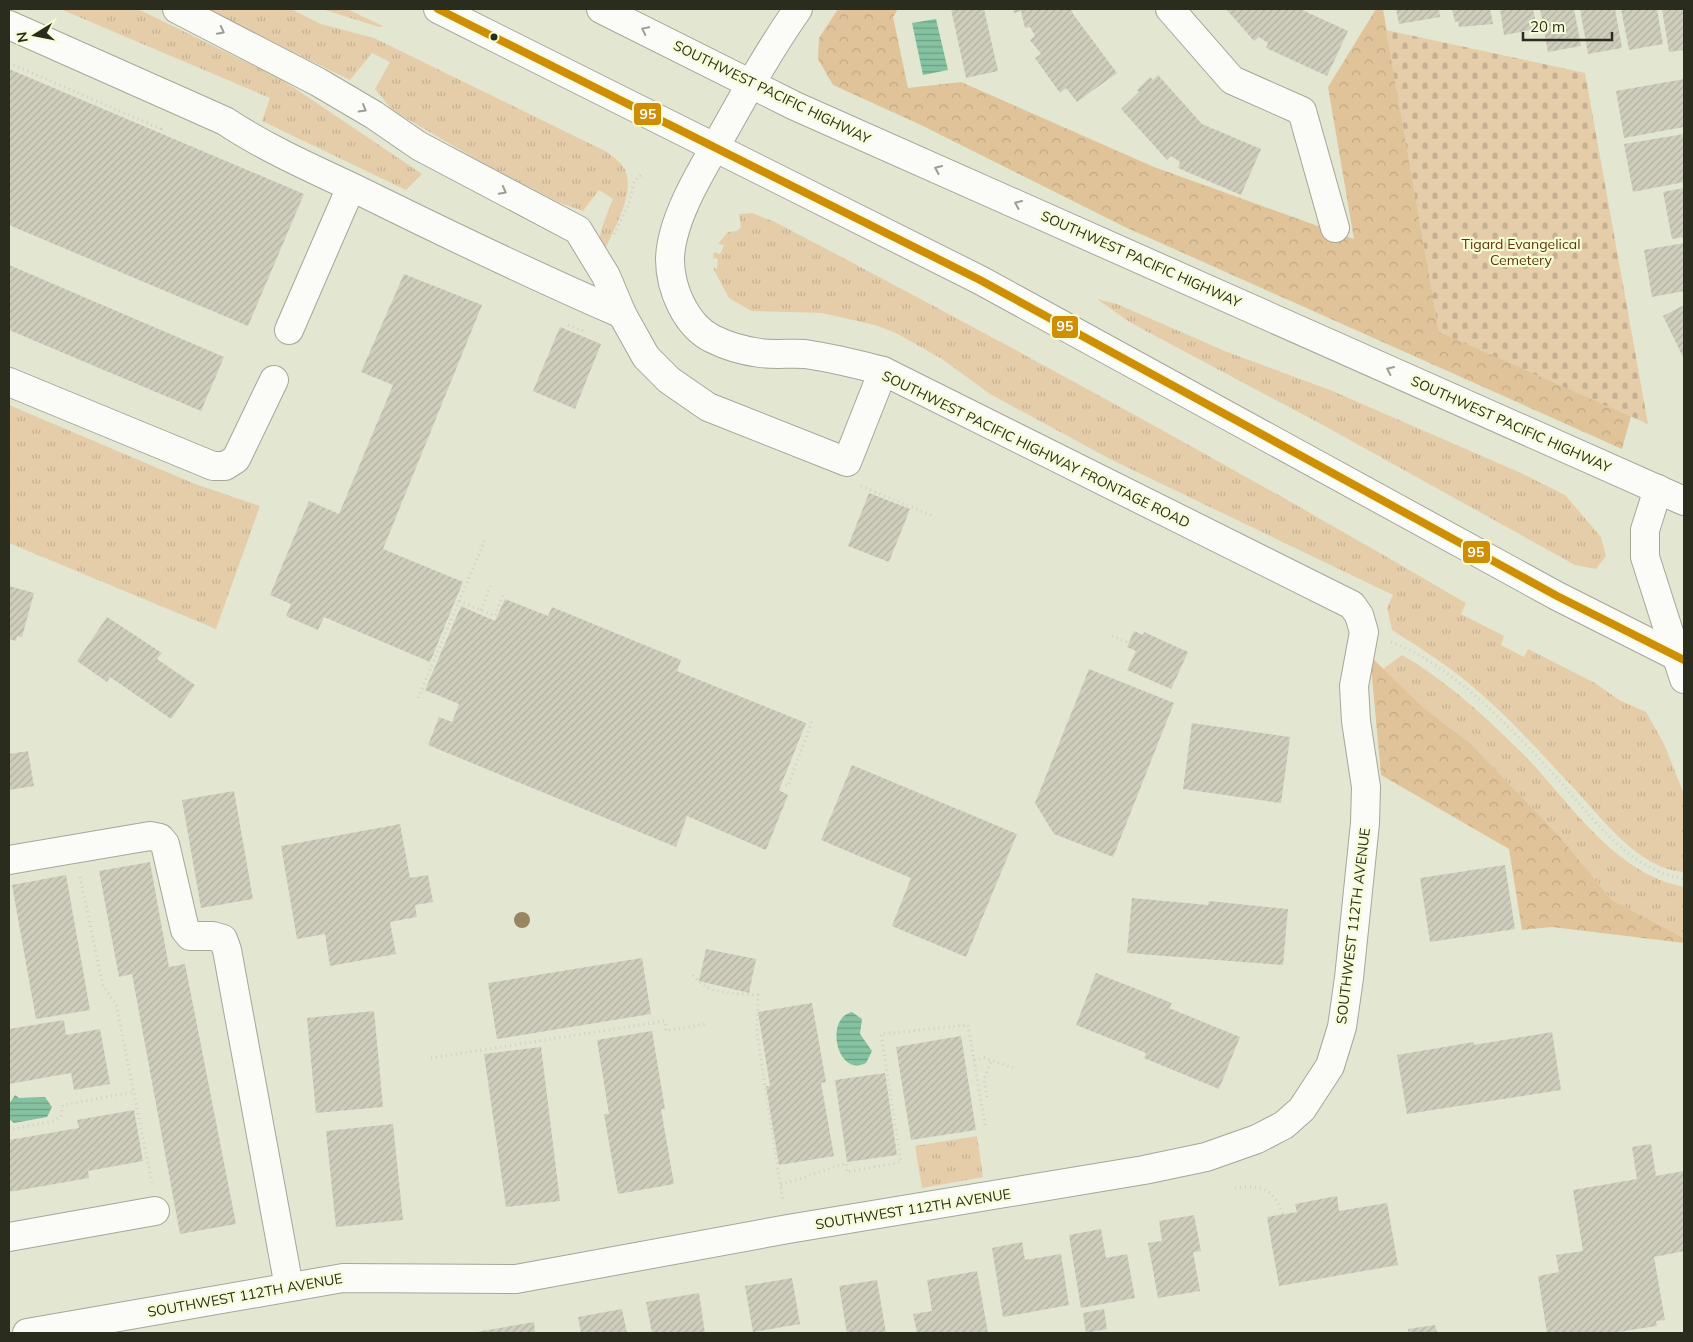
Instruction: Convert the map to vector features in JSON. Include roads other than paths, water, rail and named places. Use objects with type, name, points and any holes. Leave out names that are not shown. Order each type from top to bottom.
[{"type":"main road","points":[[177,9],[318,82],[374,115],[419,146],[578,230],[606,276],[622,314],[646,357],[670,380],[708,407],[846,462],[883,371]]},
{"type":"main road","points":[[438,9],[980,280],[1682,666]]},
{"type":"main road","name":"SOUTHWEST PACIFIC HIGHWAY","points":[[601,9],[795,106],[1684,501]]},
{"type":"main road","name":"SOUTHWEST PACIFIC HIGHWAY FRONTAGE ROAD","points":[[798,9],[770,50],[687,198],[674,238],[670,259],[672,278],[682,305],[691,322],[712,338],[738,348],[761,353],[804,354],[852,362],[883,371],[1352,605],[1359,615],[1364,632]]},
{"type":"main road","points":[[1170,9],[1232,80],[1302,111],[1335,228]]},
{"type":"main road","points":[[9,25],[225,121],[254,140],[552,284],[622,314]]},
{"type":"main road","points":[[288,330],[351,187]]},
{"type":"main road","points":[[9,382],[214,466],[225,466],[236,459],[274,380]]},
{"type":"main road","points":[[1658,489],[1645,530],[1644,557],[1682,666]]},
{"type":"main road","name":"SOUTHWEST 112TH AVENUE","points":[[27,1333],[343,1278],[516,1279],[787,1229],[1144,1170],[1206,1157],[1257,1139],[1284,1125],[1302,1109],[1330,1066],[1342,1027],[1365,823],[1366,787],[1356,721],[1354,686],[1364,632]]},
{"type":"main road","points":[[9,860],[150,836],[160,838],[165,844],[185,930],[190,936],[213,936],[223,939],[228,950],[288,1287]]},
{"type":"main road","points":[[9,1237],[155,1211]]},
{"type":"park label","name":"Tigard Evangelical Cemetery","points":[[1521,252]]}]
